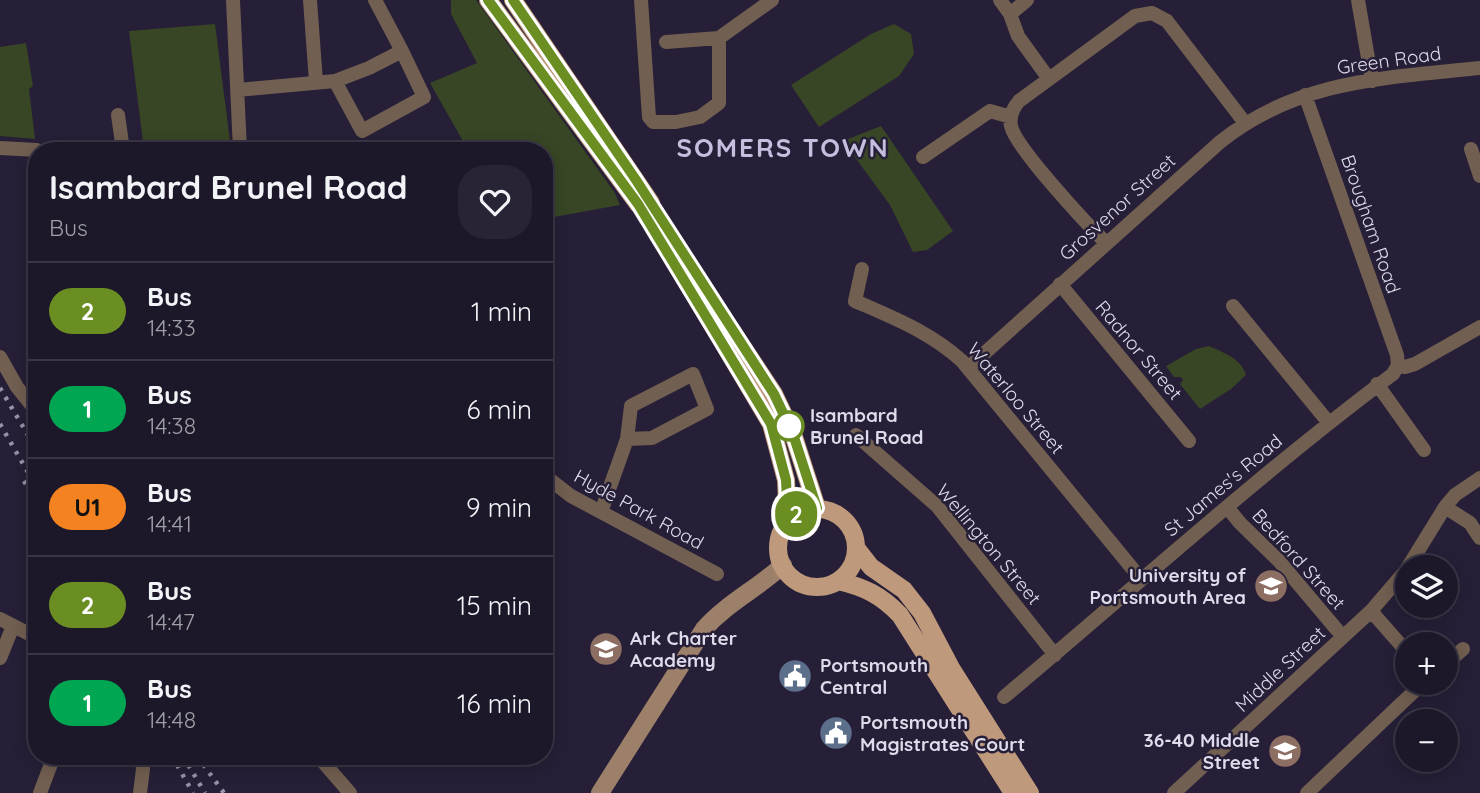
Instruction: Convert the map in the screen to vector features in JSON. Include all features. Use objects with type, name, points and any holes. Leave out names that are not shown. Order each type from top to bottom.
[{"type":"main road","points":[[488,0],[645,204],[513,0]]},
{"type":"main road","points":[[788,520],[786,480],[771,424],[696,286],[774,394],[793,434],[817,508]]},
{"type":"main road","points":[[817,508],[831,511],[848,523],[857,549],[846,575],[838,581],[819,587],[802,585],[790,577],[778,557],[781,530],[788,520],[804,510],[817,508]]},
{"type":"main road","points":[[857,549],[871,567],[904,590],[922,613],[951,668],[1030,793]]},
{"type":"main road","points":[[838,581],[869,590],[887,601],[900,615],[1013,793]]},
{"type":"street","points":[[233,0],[240,142]]},
{"type":"street","points":[[310,0],[316,82]]},
{"type":"street","points":[[335,81],[362,131],[424,97],[375,0]]},
{"type":"street","points":[[641,0],[649,117],[653,122],[676,122],[700,117],[719,103],[719,38]]},
{"type":"street","points":[[666,42],[719,38],[772,0]]},
{"type":"street","points":[[1000,0],[1010,14],[1014,29],[1049,79]]},
{"type":"street","points":[[1010,14],[1027,0]]},
{"type":"street","points":[[1358,0],[1372,80]]},
{"type":"street","points":[[1106,243],[1061,194],[1014,134],[1011,117],[1019,101],[1135,16],[1152,13],[1167,21],[1245,123]]},
{"type":"street","points":[[238,90],[335,81],[402,51]]},
{"type":"street","name":"Green Road","points":[[1305,95],[1372,80],[1480,68]]},
{"type":"street","name":"Grosvenor Street","points":[[968,368],[1220,142],[1245,123],[1278,105],[1305,95]]},
{"type":"street","name":"Brougham Road","points":[[1305,95],[1397,355],[1398,365]]},
{"type":"street","points":[[923,157],[990,111],[1011,117]]},
{"type":"street","points":[[118,114],[122,142]]},
{"type":"street","points":[[0,148],[28,150]]},
{"type":"street","points":[[1471,149],[1480,176]]},
{"type":"street","name":"Waterloo Street","points":[[862,269],[855,301],[919,328],[944,344],[968,368],[1141,579]]},
{"type":"street","name":"Radnor Street","points":[[1060,284],[1189,441]]},
{"type":"street","points":[[1233,306],[1329,422]]},
{"type":"street","name":"St James's Road","points":[[1004,697],[1329,422],[1393,374],[1398,365],[1405,367],[1415,364],[1480,327]]},
{"type":"street","points":[[0,357],[28,401]]},
{"type":"street","points":[[601,512],[627,439],[631,406],[693,374],[707,409],[652,438],[627,439]]},
{"type":"street","points":[[1377,384],[1424,450]]},
{"type":"street","name":"Wellington Street","points":[[856,435],[937,506],[1055,655]]},
{"type":"street","name":"Middle Street","points":[[1416,555],[1445,507],[1455,495],[1480,478]]},
{"type":"street","name":"Hyde Park Road","points":[[553,482],[570,496],[717,574]]},
{"type":"street","name":"Bedford Street","points":[[1227,507],[1279,561],[1343,637]]},
{"type":"street","points":[[1445,507],[1470,523],[1480,538]]},
{"type":"street","points":[[600,793],[704,629],[721,610],[768,579],[783,565]]},
{"type":"street","name":"Middle Street","points":[[1174,793],[1371,611],[1395,583]]},
{"type":"street","points":[[1371,611],[1395,638]]},
{"type":"street","points":[[0,657],[6,623],[28,634]]},
{"type":"street","points":[[1458,653],[1463,649]]},
{"type":"street","points":[[1307,793],[1410,695]]},
{"type":"street","points":[[40,793],[51,765]]},
{"type":"street","points":[[139,793],[142,765]]},
{"type":"street","points":[[326,765],[350,793]]},
{"type":"green space","points":[[451,0],[476,0],[615,193],[620,205],[553,217],[553,142],[463,142],[430,83],[477,63],[451,14]]},
{"type":"green space","points":[[215,24],[230,141],[143,142],[129,31]]},
{"type":"green space","points":[[894,24],[911,34],[914,54],[899,76],[819,127],[791,85],[871,34]]},
{"type":"green space","points":[[26,43],[33,86],[29,89],[35,139],[0,136],[0,47]]},
{"type":"green space","points":[[881,126],[953,231],[927,250],[913,252],[890,205],[843,141]]},
{"type":"green space","points":[[1209,346],[1236,360],[1246,375],[1231,389],[1200,409],[1180,384],[1183,380],[1181,377],[1174,377],[1166,366],[1196,349]]},
{"type":"tunnel","points":[[638,204],[690,287]]},
{"type":"railway","points":[[0,388],[28,435]]},
{"type":"railway","points":[[0,424],[28,472]]},
{"type":"railway","points":[[24,481],[28,487]]},
{"type":"railway","points":[[177,765],[193,793]]},
{"type":"railway","points":[[188,765],[205,793]]},
{"type":"railway","points":[[204,765],[224,793]]},
{"type":"bus line","name":"2","points":[[488,0],[638,204],[771,424],[786,480],[788,520],[804,510],[817,508],[793,434],[774,394],[636,180],[513,0]]},
{"type":"place","name":"Isambard Brunel Road","points":[[789,426]]},
{"type":"place","name":"University of Portsmouth Area","points":[[1271,586]]},
{"type":"place","name":"Ark Charter Academy","points":[[606,649]]},
{"type":"place","name":"Portsmouth Central","points":[[795,676]]},
{"type":"place","name":"Portsmouth Magistrates Court","points":[[836,733]]},
{"type":"place","name":"36-40 Middle Street","points":[[1285,751]]},
{"type":"district","name":"SOMERS TOWN","points":[[783,148]]}]
